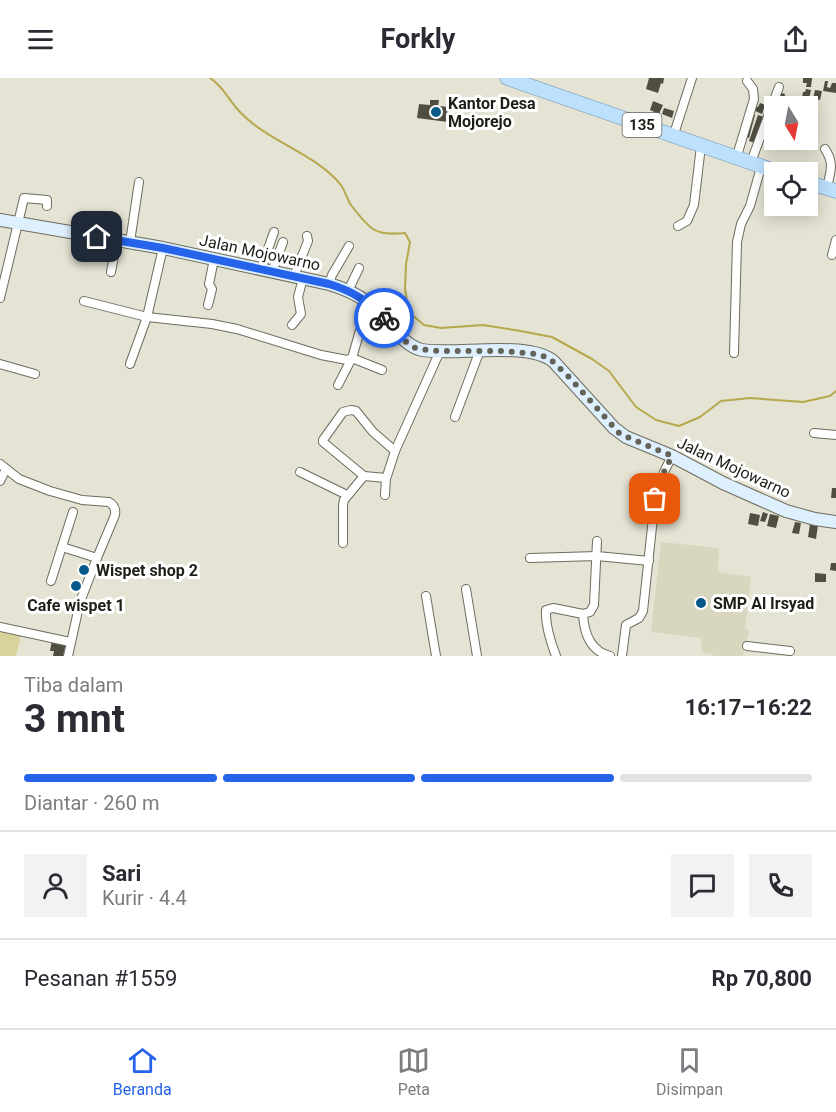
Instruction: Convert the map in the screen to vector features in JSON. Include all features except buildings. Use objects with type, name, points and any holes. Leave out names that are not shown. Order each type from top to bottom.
[{"type":"main road","name":"135","points":[[507,78],[764,168]]},
{"type":"street","points":[[674,137],[692,78]]},
{"type":"street","points":[[736,159],[754,99],[753,89],[747,81]]},
{"type":"street","points":[[734,353],[737,242],[741,224],[750,206],[756,165],[779,87]]},
{"type":"street","points":[[678,226],[687,220],[694,205],[701,146]]},
{"type":"street","points":[[825,148],[830,157],[831,190]]},
{"type":"street","points":[[111,272],[123,241],[139,182]]},
{"type":"street","points":[[0,298],[24,198],[47,200],[47,206]]},
{"type":"street","name":"Jalan Mojowarno","points":[[0,220],[163,248],[329,284],[348,291],[368,303],[411,346],[424,350],[521,352],[549,358],[620,434],[786,510],[815,519],[836,522]]},
{"type":"street","points":[[266,270],[274,232]]},
{"type":"street","points":[[292,325],[300,314],[298,277],[308,241],[307,236]]},
{"type":"street","points":[[832,255],[836,240]]},
{"type":"street","points":[[266,270],[284,242]]},
{"type":"street","points":[[329,284],[349,246]]},
{"type":"street","points":[[130,364],[147,317],[163,248]]},
{"type":"street","points":[[208,305],[212,289],[209,284],[214,259]]},
{"type":"street","points":[[348,291],[359,268]]},
{"type":"street","points":[[84,301],[147,317],[237,329],[321,354],[347,360],[352,358],[382,370]]},
{"type":"street","points":[[338,385],[352,358],[368,303]]},
{"type":"street","points":[[455,417],[480,350]]},
{"type":"street","points":[[385,495],[386,478],[395,451],[440,351]]},
{"type":"street","points":[[0,364],[35,374]]},
{"type":"street","points":[[386,478],[364,476],[323,440],[343,412],[351,410],[356,411],[373,432],[395,451]]},
{"type":"street","points":[[814,433],[836,435]]},
{"type":"street","points":[[622,656],[626,625],[639,618],[643,611],[655,499],[672,456]]},
{"type":"street","points":[[300,472],[347,495]]},
{"type":"street","points":[[1,473],[82,500],[103,501],[112,504],[115,510],[116,515],[80,602],[68,656]]},
{"type":"street","points":[[343,543],[343,505],[347,495],[364,476]]},
{"type":"street","points":[[51,580],[73,512]]},
{"type":"street","points":[[556,656],[548,630],[546,610],[553,608],[583,614],[590,612],[594,605],[597,541]]},
{"type":"street","points":[[62,547],[97,558]]},
{"type":"street","points":[[530,558],[597,555],[649,561]]},
{"type":"street","points":[[466,589],[477,656]]},
{"type":"street","points":[[426,596],[436,656]]},
{"type":"street","points":[[583,614],[584,629],[592,646],[596,651],[610,656]]},
{"type":"street","points":[[0,627],[70,642]]},
{"type":"street","points":[[747,646],[763,652],[790,651]]},
{"type":"shaded area","name":"SMP Al Irsyad","points":[[661,542],[719,548],[718,572],[751,577],[745,629],[749,631],[743,656],[713,656],[713,654],[702,653],[701,638],[651,632]]},
{"type":"shaded area","points":[[0,631],[21,636],[16,656],[0,656]]},
{"type":"waterway","points":[[210,78],[251,122],[330,174],[341,185],[353,208],[371,227],[384,233],[405,233],[410,242],[406,264],[407,302],[411,314],[424,325],[441,328],[483,325],[552,337],[609,371],[636,407],[656,420],[679,426],[700,417],[721,401],[750,398],[803,402],[830,396],[836,391]]},
{"type":"way so far","points":[[384,318],[404,340],[418,349],[503,351],[537,354],[549,358],[620,434],[672,456],[658,486],[655,499]]},
{"type":"place","name":"Kantor Desa Mojorejo","points":[[436,112]]},
{"type":"place","name":"Wispet shop 2","points":[[84,570]]},
{"type":"place","name":"Cafe wispet 1","points":[[76,586]]},
{"type":"place","name":"SMP Al Irsyad","points":[[701,603]]},
{"type":"route","points":[[97,237],[163,248],[329,284],[356,294],[384,318]]}]
